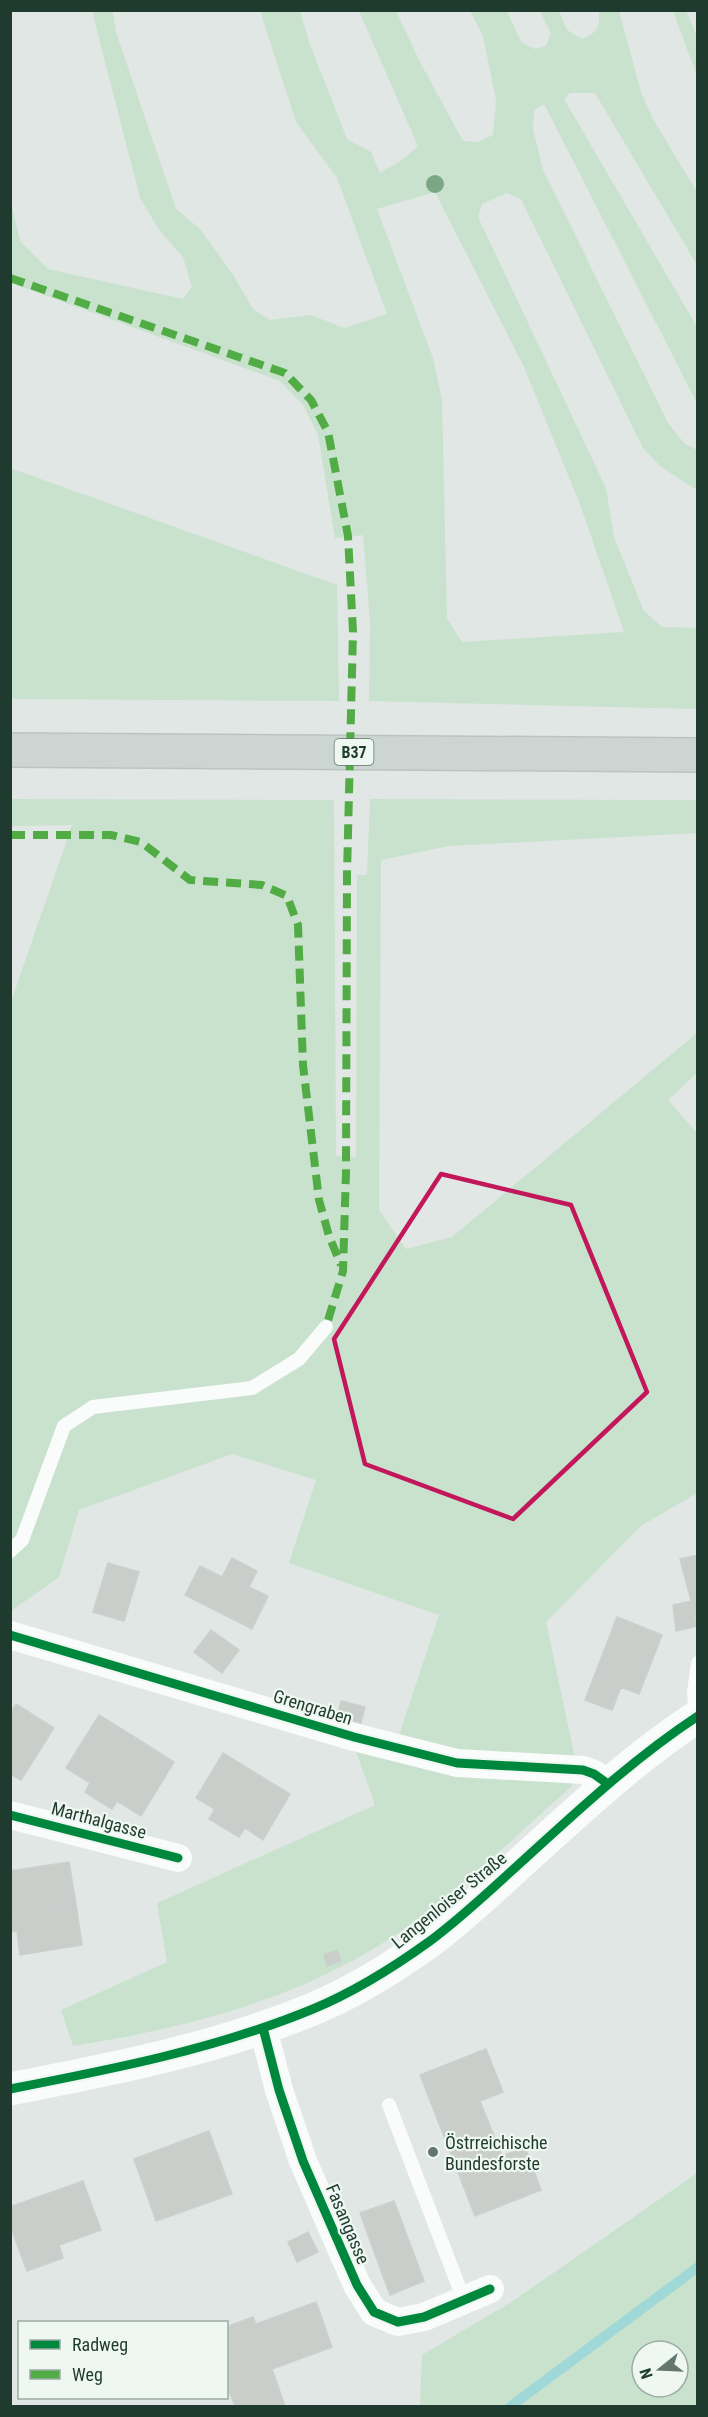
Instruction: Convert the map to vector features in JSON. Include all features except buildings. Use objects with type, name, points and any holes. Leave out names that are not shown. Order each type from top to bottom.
[{"type":"main road","name":"B37","points":[[10,750],[698,755]]},
{"type":"street","name":"Grengraben","points":[[10,1635],[354,1737],[457,1763],[583,1770],[594,1774],[608,1784]]},
{"type":"street","name":"Langenloiser Straße","points":[[10,2089],[172,2055],[263,2028],[314,2009],[355,1989],[431,1940],[608,1784],[656,1745],[697,1716]]},
{"type":"street","name":"Marthalgasse","points":[[10,1815],[178,1858]]},
{"type":"street","name":"Fasangasse","points":[[263,2028],[279,2090],[303,2161],[357,2285],[374,2312],[398,2322],[424,2317],[490,2289]]},
{"type":"lane","points":[[10,1551],[22,1540],[64,1426],[93,1407],[252,1388],[299,1359],[326,1327]]},
{"type":"lane","points":[[697,1716],[694,1692],[698,1663]]},
{"type":"lane","points":[[389,2105],[464,2300]]},
{"type":"highlighted area","points":[[441,1174],[571,1205],[647,1392],[513,1519],[365,1464],[334,1339]]},
{"type":"green space","points":[[92,11],[113,11],[116,32],[176,209],[199,228],[232,273],[253,309],[270,320],[311,315],[344,328],[387,314],[337,178],[296,122],[260,11],[300,11],[309,42],[347,139],[371,152],[380,173],[402,160],[418,146],[359,11],[396,11],[420,62],[463,141],[478,142],[493,135],[496,100],[483,36],[470,11],[507,11],[521,42],[535,49],[546,46],[551,33],[540,11],[559,11],[567,30],[582,39],[591,35],[596,29],[599,11],[619,11],[641,92],[653,119],[697,192],[697,265],[595,93],[570,93],[564,99],[697,327],[697,403],[544,104],[534,110],[533,129],[543,170],[668,423],[684,443],[697,450],[697,490],[661,467],[643,448],[521,199],[507,193],[482,204],[478,217],[606,488],[614,537],[644,611],[662,627],[697,628],[697,709],[369,701],[370,621],[363,535],[335,538],[318,435],[303,405],[280,381],[11,283],[11,202],[20,241],[48,269],[183,299],[192,287],[183,257],[160,231],[140,198]],"holes":[[[435,192],[524,367],[581,507],[624,632],[462,642],[447,618],[442,400],[433,358],[377,209]]]},
{"type":"green space","points":[[673,11],[686,11],[697,36],[697,76]]},
{"type":"green space","points":[[10,468],[337,585],[339,701],[11,699]]},
{"type":"green space","points":[[11,799],[334,800],[336,1156],[356,1157],[357,875],[367,875],[370,799],[697,800],[697,833],[449,846],[381,860],[379,1210],[406,1249],[452,1237],[697,1033],[697,1073],[668,1100],[697,1133],[697,1493],[641,1526],[546,1622],[575,1758],[572,1786],[441,1902],[394,1936],[319,1978],[240,2008],[199,2020],[73,2046],[61,2010],[167,1962],[157,1903],[375,1805],[354,1746],[392,1756],[439,1615],[289,1563],[316,1480],[232,1454],[79,1510],[59,1577],[11,1611],[11,1002],[72,825],[11,826]]},
{"type":"green space","points":[[697,2173],[697,2406],[420,2406],[422,2355],[513,2301]]},
{"type":"waterway","points":[[511,2406],[698,2267]]},
{"type":"marked path","points":[[10,278],[285,373],[311,400],[328,432],[348,536],[353,632],[347,874],[346,1171],[343,1271],[326,1327]]},
{"type":"marked path","points":[[10,835],[111,835],[141,842],[190,880],[262,885],[287,896],[298,925],[303,1065],[319,1200],[329,1236],[341,1265]]},
{"type":"cycle path","points":[[10,1635],[354,1737],[457,1763],[583,1770],[594,1774],[608,1784]]},
{"type":"cycle path","points":[[10,2089],[202,2047],[313,2009],[359,1987],[440,1933],[623,1772],[698,1716]]},
{"type":"cycle path","points":[[10,1815],[178,1858]]},
{"type":"cycle path","points":[[263,2028],[279,2090],[303,2161],[357,2285],[374,2312],[398,2322],[424,2317],[490,2289]]},
{"type":"place","name":"Östrreichische Bundesforste","points":[[433,2152]]}]
